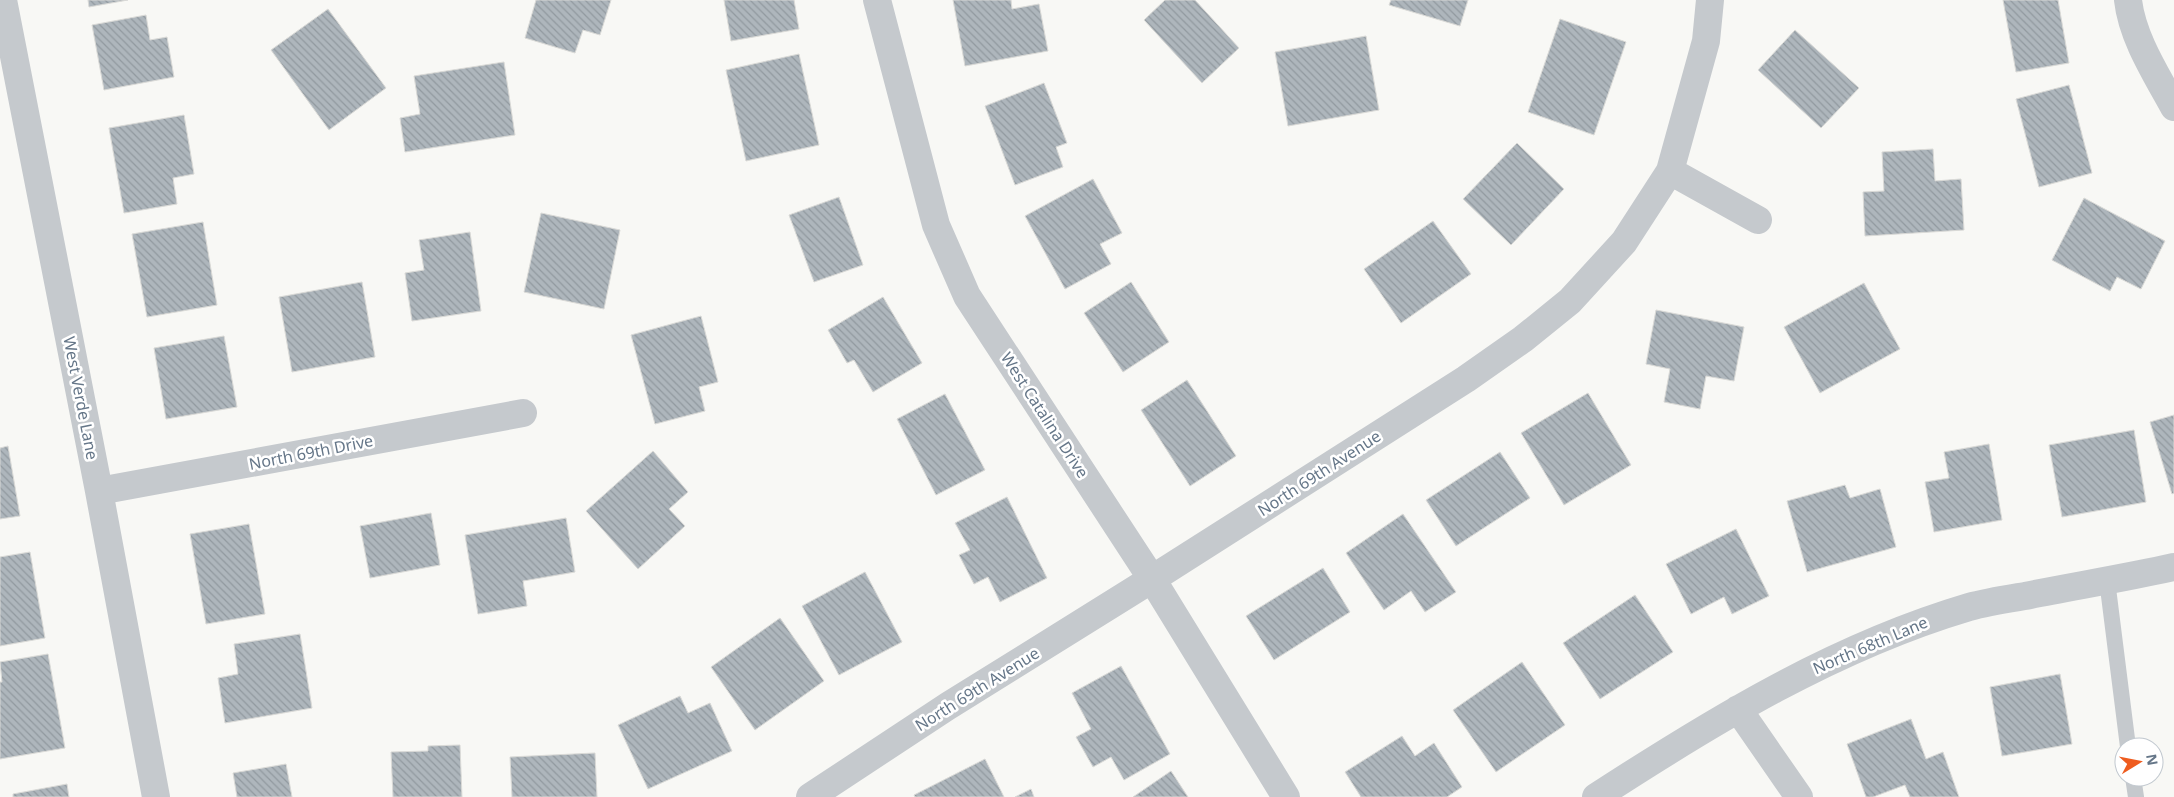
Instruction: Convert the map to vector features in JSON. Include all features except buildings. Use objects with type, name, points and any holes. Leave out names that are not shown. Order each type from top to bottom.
[{"type":"street","name":"West Verde Lane","points":[[3,0],[99,491],[156,797]]},
{"type":"street","name":"West Catalina Drive","points":[[876,0],[936,225],[967,296],[1152,579],[1286,797]]},
{"type":"street","name":"North 69th Avenue","points":[[810,797],[948,706],[1152,579],[1466,379],[1523,339],[1570,301],[1624,242],[1670,171],[1706,41],[1710,0]]},
{"type":"street","points":[[2128,0],[2130,18],[2157,76],[2174,106]]},
{"type":"street","points":[[1670,171],[1758,220]]},
{"type":"street","name":"North 69th Drive","points":[[99,491],[523,413]]},
{"type":"street","name":"North 68th Lane","points":[[1596,797],[1684,740],[1832,658],[1927,620],[1972,606],[2174,566]]},
{"type":"street","points":[[1738,709],[1798,797]]},
{"type":"lane","points":[[2107,580],[2127,737]]}]
